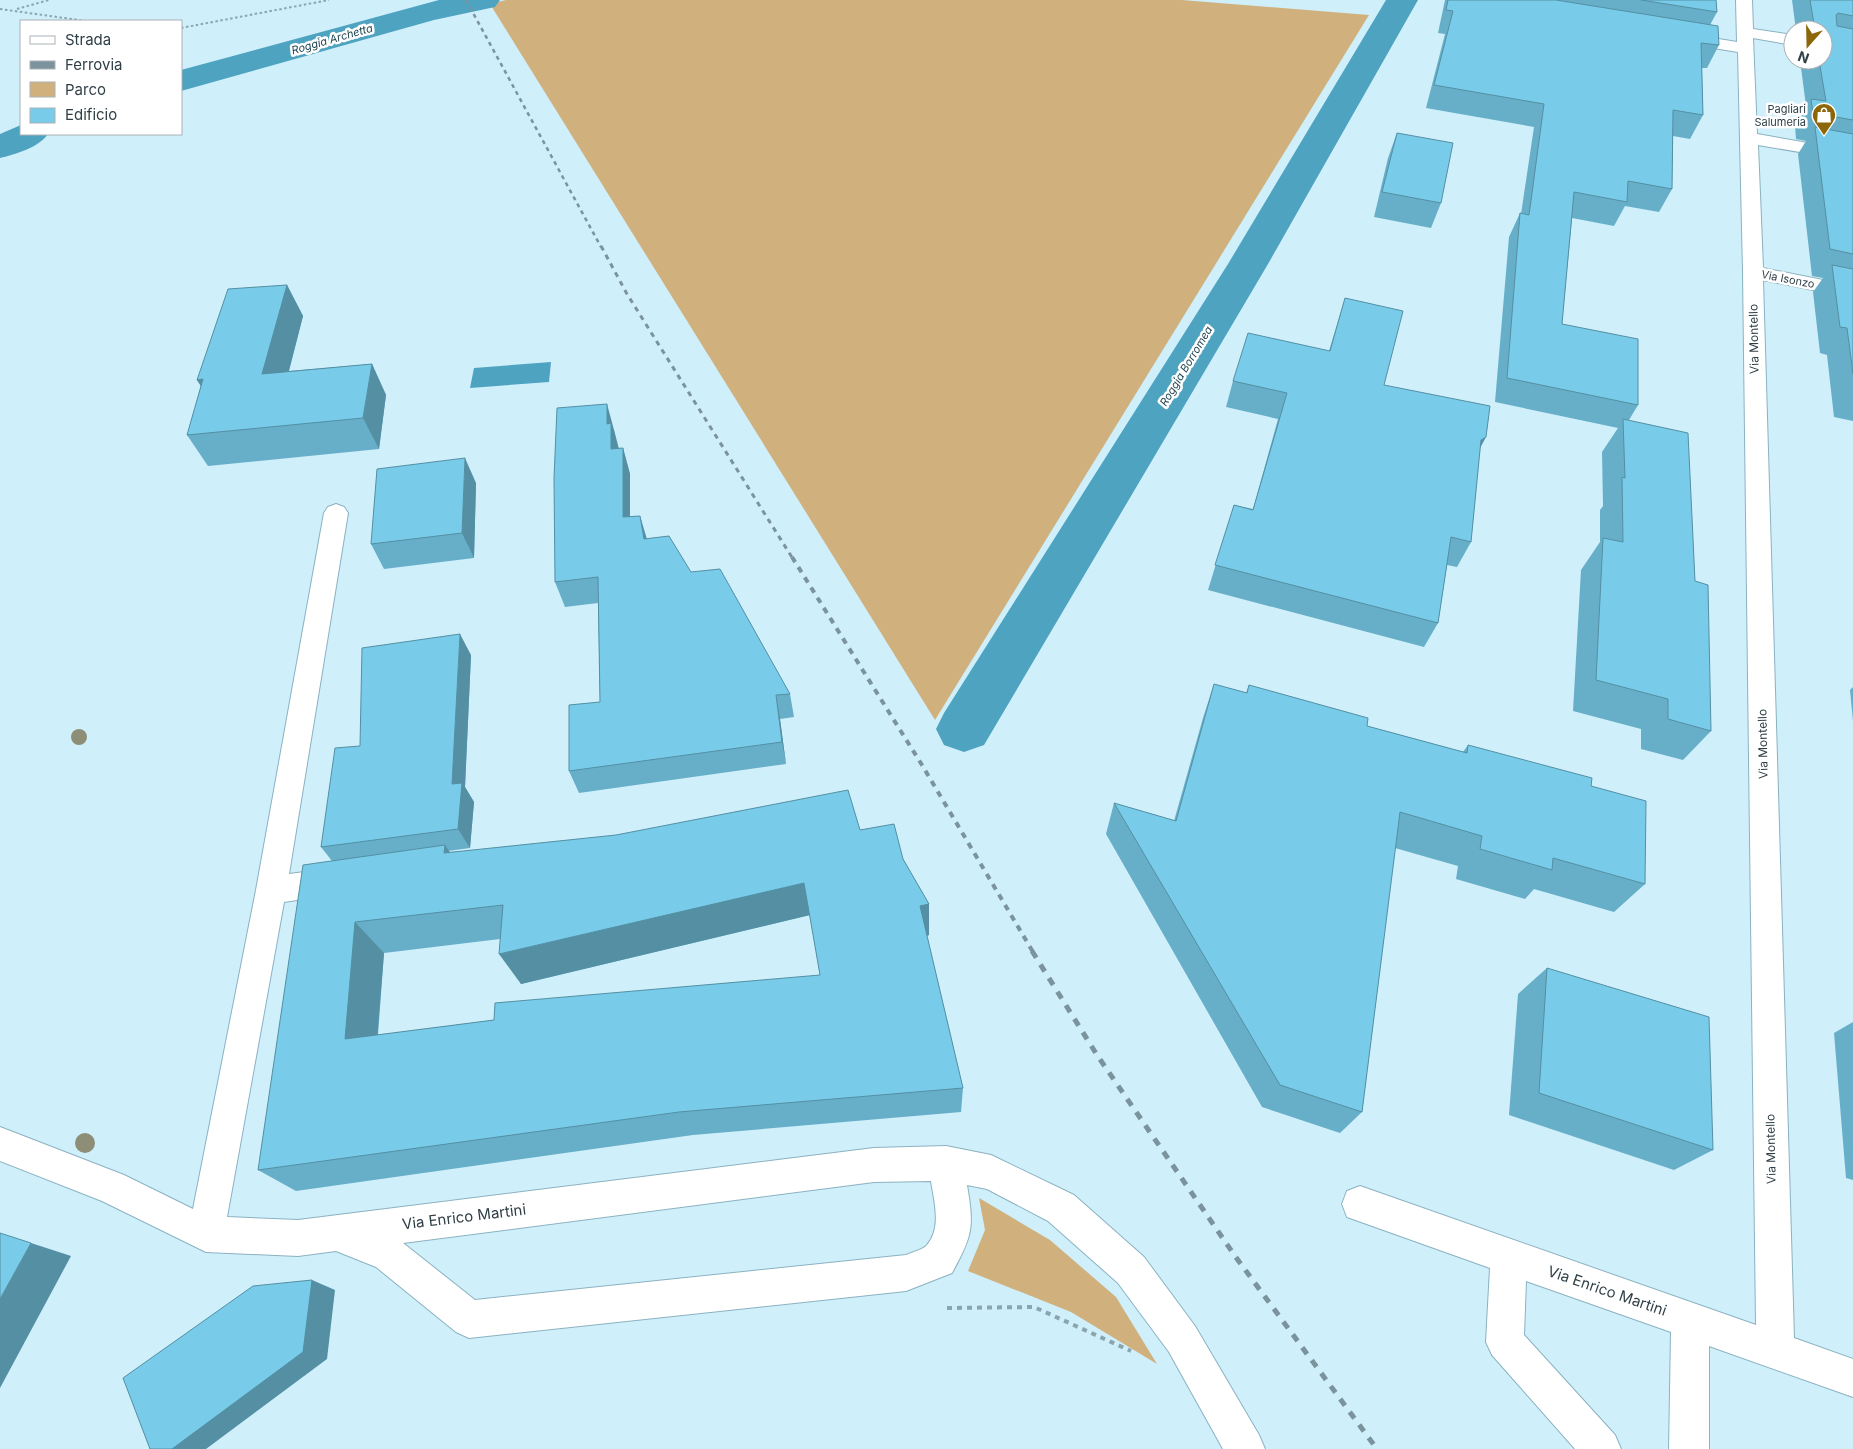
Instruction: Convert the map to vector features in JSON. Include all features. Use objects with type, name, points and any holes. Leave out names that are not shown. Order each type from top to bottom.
[{"type":"street","name":"Via Montello","points":[[1744,0],[1753,272],[1775,1350]]},
{"type":"street","points":[[1667,35],[1745,40],[1783,40]]},
{"type":"street","points":[[1748,138],[1853,156]]},
{"type":"street","name":"Via Isonzo","points":[[1753,272],[1853,292]]},
{"type":"street","points":[[206,1234],[271,890],[336,513]]},
{"type":"street","points":[[271,890],[360,878]]},
{"type":"street","name":"Via Enrico Martini","points":[[0,1144],[112,1187],[206,1234],[298,1238],[874,1165],[946,1163],[992,1172],[1062,1208],[1131,1270],[1182,1339],[1245,1449]]},
{"type":"street","points":[[336,1233],[388,1254],[469,1319],[906,1273],[940,1260],[952,1237],[954,1213],[946,1163]]},
{"type":"street","name":"Via Enrico Martini","points":[[1360,1204],[1853,1378]]},
{"type":"street","points":[[1509,1256],[1505,1342],[1602,1449]]},
{"type":"street","points":[[1690,1320],[1690,1449]]},
{"type":"path","points":[[14,10],[49,0]]},
{"type":"path","points":[[182,28],[329,0]]},
{"type":"path","points":[[0,9],[79,20]]},
{"type":"green space","points":[[506,0],[1182,0],[1369,15],[935,720],[490,4]]},
{"type":"green space","points":[[979,1198],[1050,1240],[1116,1297],[1157,1364],[1071,1312],[968,1271],[985,1230]]},
{"type":"water","points":[[551,362],[549,382],[470,388],[474,368]]},
{"type":"building","points":[[1448,0],[1556,0],[1718,26],[1719,45],[1701,43],[1703,115],[1673,110],[1672,189],[1628,181],[1627,202],[1574,192],[1562,324],[1638,339],[1638,405],[1507,378],[1520,213],[1529,215],[1544,104],[1434,85],[1453,11],[1446,10]]},
{"type":"building","points":[[1641,0],[1716,0],[1717,12]]},
{"type":"building","points":[[1810,0],[1853,0],[1853,16],[1838,13],[1836,15],[1837,26],[1853,29],[1853,120],[1813,113],[1811,99],[1826,101],[1821,70],[1833,70],[1833,20],[1813,20]]},
{"type":"building","points":[[1815,127],[1853,134],[1853,254],[1830,249]]},
{"type":"building","points":[[1397,133],[1453,143],[1441,203],[1382,192]]},
{"type":"building","points":[[1832,265],[1853,269],[1853,374],[1847,328],[1840,327]]},
{"type":"building","points":[[287,285],[262,374],[372,364],[363,418],[187,435],[203,379],[197,380],[228,289]]},
{"type":"building","points":[[1345,298],[1403,311],[1384,385],[1490,406],[1486,437],[1481,440],[1471,542],[1451,537],[1438,623],[1215,565],[1234,505],[1253,510],[1287,393],[1233,381],[1248,333],[1330,351]]},
{"type":"building","points":[[607,404],[607,424],[611,423],[611,449],[623,448],[623,517],[640,516],[644,539],[669,536],[691,572],[720,569],[790,694],[776,695],[782,742],[569,771],[569,705],[600,702],[598,577],[555,582],[554,478],[557,408]]},
{"type":"building","points":[[1623,419],[1688,433],[1695,581],[1708,585],[1711,731],[1668,719],[1668,699],[1596,680],[1603,538],[1623,542],[1622,477],[1625,478]]},
{"type":"building","points":[[465,458],[462,533],[371,544],[377,469]]},
{"type":"building","points":[[460,634],[452,784],[462,783],[458,829],[321,847],[335,748],[360,746],[362,648]]},
{"type":"building","points":[[1214,684],[1247,693],[1249,685],[1368,718],[1367,726],[1467,753],[1468,745],[1592,778],[1591,786],[1646,801],[1645,884],[1553,858],[1552,870],[1480,849],[1482,836],[1400,812],[1362,1112],[1280,1085],[1114,803],[1176,821]]},
{"type":"building","points":[[848,790],[860,830],[894,824],[903,859],[929,904],[920,906],[963,1088],[679,1112],[258,1170],[303,865],[445,845],[444,853],[616,835]],"holes":[[[804,883],[820,975],[495,1003],[494,1020],[345,1039],[355,922],[503,905],[499,954]]]},
{"type":"building","points":[[1547,968],[1709,1017],[1713,1150],[1539,1093]]},
{"type":"building","points":[[0,1233],[31,1243],[0,1299]]},
{"type":"building","points":[[312,1280],[303,1352],[172,1449],[150,1449],[123,1378],[253,1286]]},
{"type":"waterway","name":"Roggia Archetta","points":[[182,81],[428,12],[484,0]]},
{"type":"waterway","name":"Roggia Borromea","points":[[964,729],[1248,264],[1402,0]]},
{"type":"waterway","name":"Roggia Archetta","points":[[0,147],[28,135]]},
{"type":"railway","points":[[466,0],[601,247]]},
{"type":"railway","points":[[601,246],[627,294],[793,559]]},
{"type":"railway","points":[[792,557],[922,765],[1033,952]]},
{"type":"railway","points":[[1032,951],[1097,1055],[1235,1256],[1377,1449]]},
{"type":"place","name":"Pagliari Salumeria","points":[[1824,136]]}]
